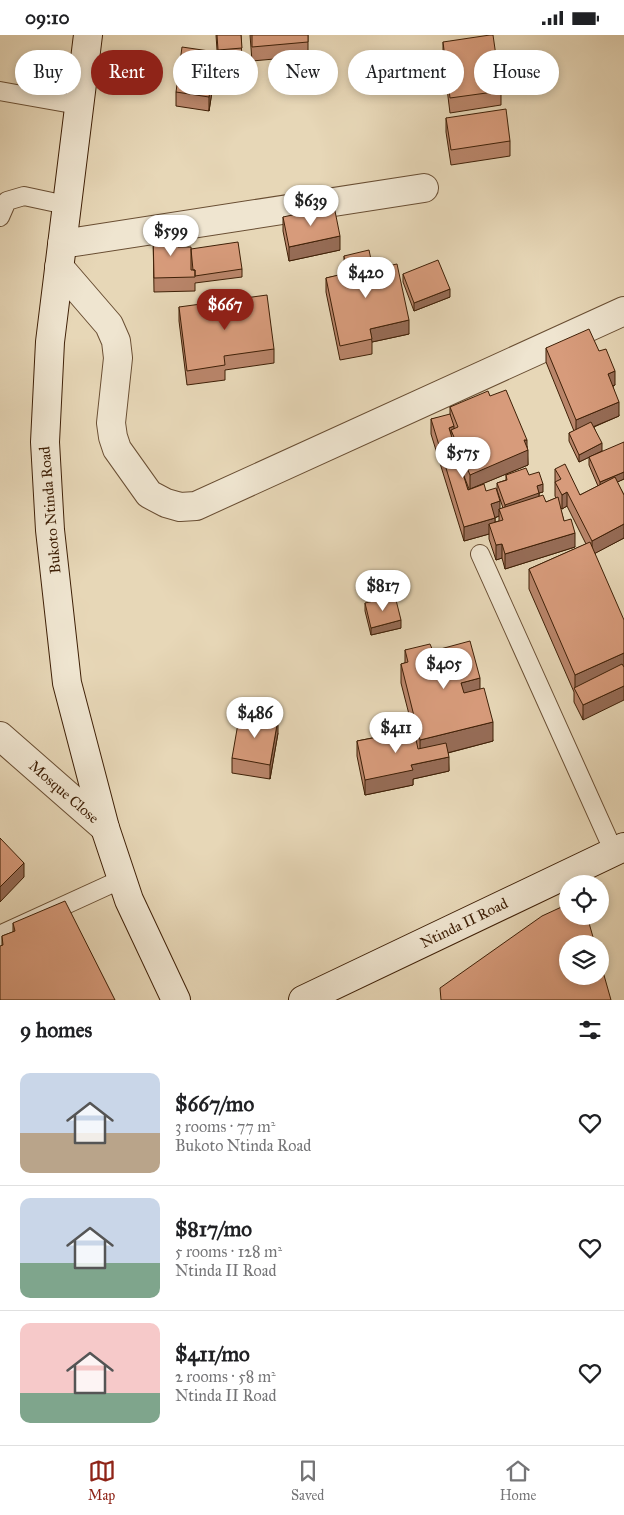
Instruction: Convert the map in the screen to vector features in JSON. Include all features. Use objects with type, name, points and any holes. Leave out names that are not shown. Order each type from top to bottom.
[{"type":"street","name":"Bukoto Ntinda Road","points":[[88,35],[50,342],[44,442],[50,530],[67,683],[105,828],[129,900],[176,1000]]},
{"type":"street","points":[[424,187],[60,255],[109,325],[116,341],[118,358],[111,423],[113,437],[117,449],[149,494],[166,503],[180,507],[196,506],[624,311]]},
{"type":"street","name":"Mosque Close","points":[[0,736],[105,828]]},
{"type":"street","name":"Ntinda II Road","points":[[303,1000],[619,849]]},
{"type":"lane","points":[[0,91],[78,105]]},
{"type":"lane","points":[[2,206],[24,196],[66,205]]},
{"type":"lane","points":[[480,554],[619,849]]},
{"type":"lane","points":[[0,939],[4,933],[122,879]]},
{"type":"building","points":[[217,35],[241,35],[242,48],[218,50]]},
{"type":"building","points":[[252,35],[308,35],[308,42],[252,47]]},
{"type":"building","points":[[493,35],[495,50],[474,50],[474,95],[450,98],[450,95],[464,95],[464,50],[444,50],[443,42]]},
{"type":"building","points":[[182,47],[202,50],[182,50]]},
{"type":"building","points":[[506,109],[510,141],[451,150],[446,118]]},
{"type":"building","points":[[334,206],[340,236],[289,247],[283,217]]},
{"type":"building","points":[[178,231],[178,247],[191,247],[191,270],[195,270],[195,277],[154,278],[153,232]]},
{"type":"building","points":[[238,242],[242,269],[195,276],[191,249]]},
{"type":"building","points":[[369,250],[373,269],[397,264],[409,320],[370,329],[372,339],[340,346],[326,278],[347,273],[344,256]]},
{"type":"building","points":[[438,260],[450,289],[414,303],[403,274]]},
{"type":"building","points":[[267,295],[274,349],[224,356],[225,365],[187,371],[179,307]]},
{"type":"building","points":[[589,329],[599,351],[606,349],[615,371],[608,374],[619,402],[576,420],[546,348]]},
{"type":"building","points":[[506,390],[527,440],[524,440],[528,450],[470,475],[451,430],[458,427],[450,407],[488,391],[490,396]]},
{"type":"building","points":[[450,414],[454,426],[449,428],[468,490],[484,484],[486,491],[496,488],[500,501],[491,504],[495,518],[464,527],[431,419]]},
{"type":"building","points":[[591,422],[602,443],[579,455],[569,433]]},
{"type":"building","points":[[624,442],[624,472],[600,482],[589,457]]},
{"type":"building","points":[[565,464],[580,495],[615,477],[624,495],[624,524],[592,541],[567,492],[562,495],[555,482],[561,479],[555,469]]},
{"type":"building","points":[[526,468],[529,475],[539,472],[543,484],[537,486],[539,493],[505,505],[497,483],[507,480],[506,475]]},
{"type":"building","points":[[543,495],[546,502],[558,497],[564,521],[571,519],[575,533],[505,554],[502,544],[496,545],[489,524],[503,520],[499,509]]},
{"type":"building","points":[[590,542],[624,620],[624,653],[575,675],[529,569]]},
{"type":"building","points":[[395,596],[401,620],[371,628],[365,603]]},
{"type":"building","points":[[470,641],[480,678],[461,683],[464,693],[484,688],[493,722],[420,740],[401,664],[408,662],[405,650],[430,644],[433,651]]},
{"type":"building","points":[[622,664],[624,667],[624,686],[583,705],[574,688]]},
{"type":"building","points":[[240,712],[278,719],[270,765],[232,758]]},
{"type":"building","points":[[414,730],[418,749],[446,743],[449,757],[411,765],[413,770],[365,780],[357,741]]},
{"type":"building","points":[[0,838],[24,863],[0,887]]},
{"type":"building","points":[[65,901],[115,1000],[0,1000],[0,946],[3,945],[2,936],[15,931],[13,923]]},
{"type":"building","points":[[559,908],[559,925],[590,925],[592,935],[559,935],[559,985],[607,985],[611,1000],[441,1000],[440,988],[542,916]]}]
